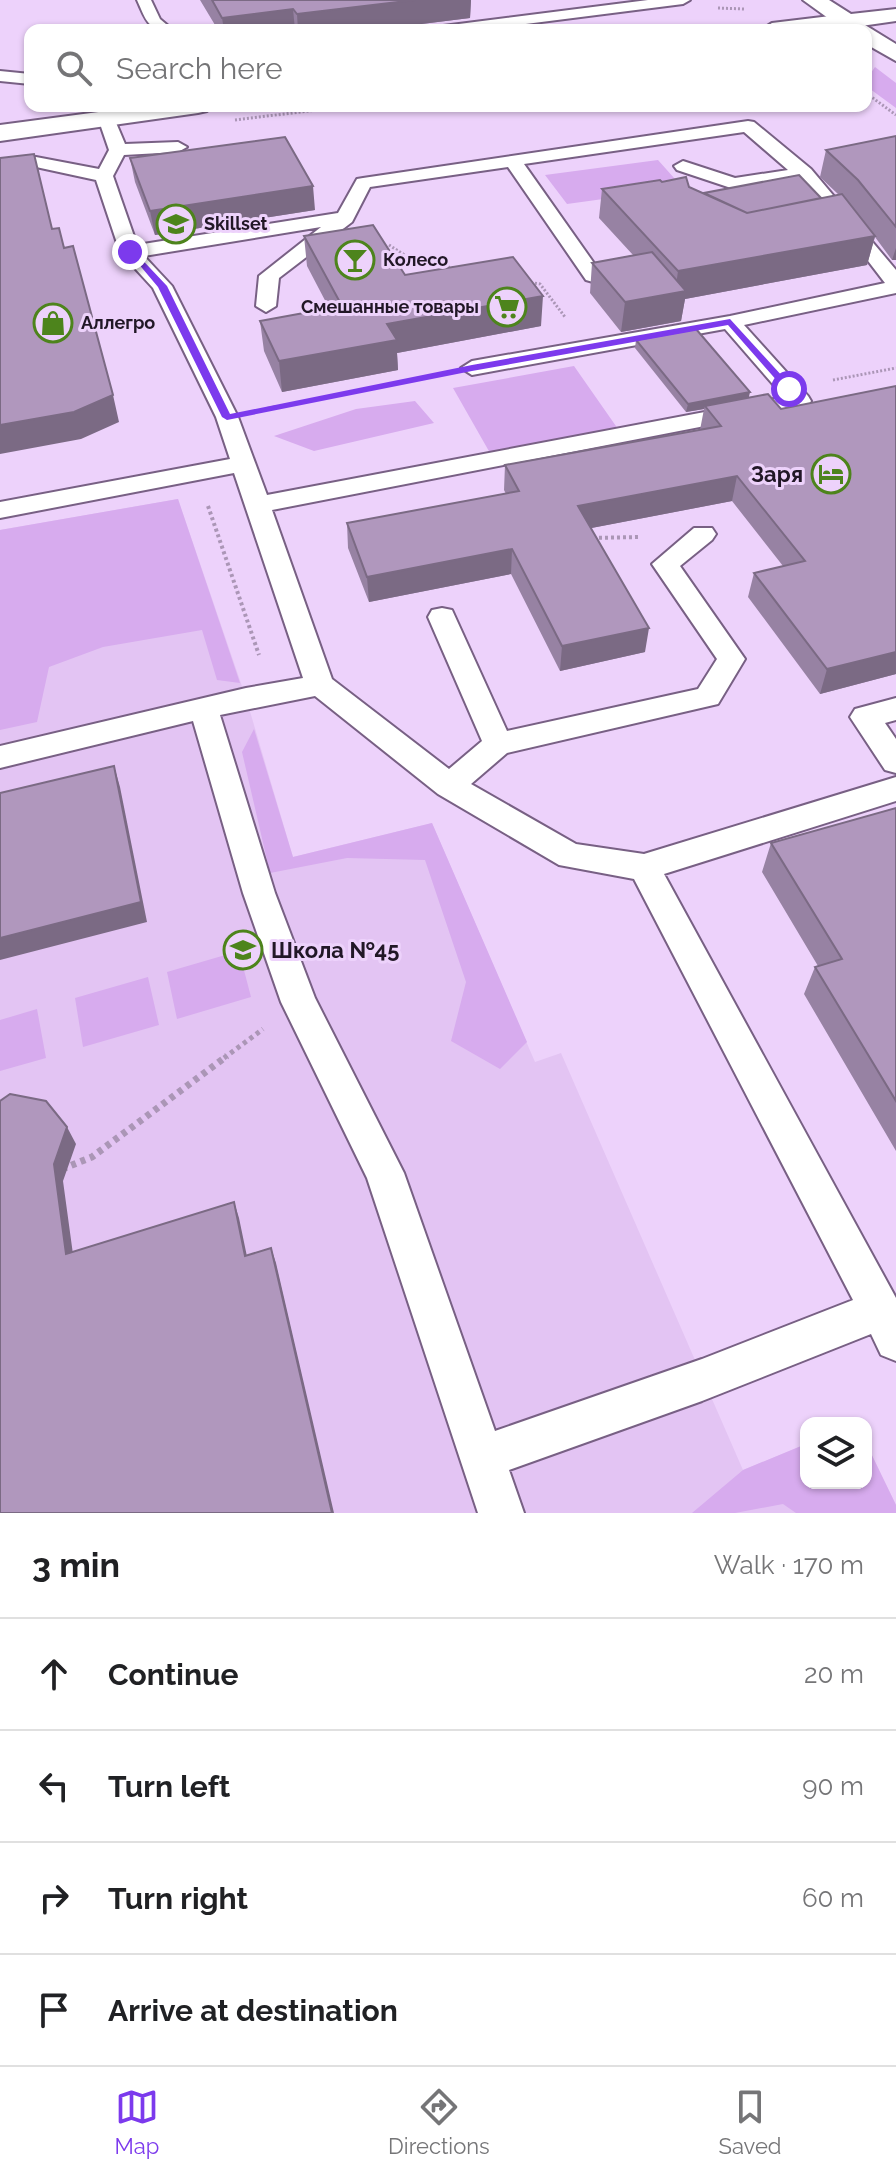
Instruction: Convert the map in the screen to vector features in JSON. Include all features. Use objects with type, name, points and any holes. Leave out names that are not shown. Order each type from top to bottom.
[{"type":"main road","points":[[814,0],[850,24]]},
{"type":"main road","points":[[861,24],[896,15]]},
{"type":"main road","points":[[872,38],[896,54]]},
{"type":"main road","points":[[0,133],[152,112]]},
{"type":"lane","points":[[144,0],[158,24]]},
{"type":"lane","points":[[491,24],[683,0]]},
{"type":"lane","points":[[0,76],[24,78]]},
{"type":"lane","points":[[106,118],[118,150],[104,176],[130,252],[162,286],[227,417],[320,685],[449,786],[570,856],[644,867],[896,789]]},
{"type":"lane","points":[[266,306],[269,276],[345,218],[363,183],[748,126],[802,170],[842,213],[896,285],[730,322],[472,368]]},
{"type":"lane","points":[[118,150],[178,147]]},
{"type":"lane","points":[[0,167],[36,162],[104,176]]},
{"type":"lane","points":[[514,163],[593,276]]},
{"type":"lane","points":[[683,166],[734,184],[826,163]]},
{"type":"lane","points":[[813,218],[842,213]]},
{"type":"lane","points":[[130,252],[345,218]]},
{"type":"lane","points":[[257,505],[800,401],[730,322]]},
{"type":"lane","points":[[0,510],[243,464]]},
{"type":"lane","points":[[449,786],[498,744],[708,697],[731,659],[665,564],[703,534]]},
{"type":"lane","points":[[442,617],[498,744]]},
{"type":"lane","points":[[0,757],[320,685]]},
{"type":"lane","points":[[204,709],[259,893],[299,1002],[385,1173],[501,1513]]},
{"type":"lane","points":[[896,709],[865,717],[896,762]]},
{"type":"lane","points":[[484,1457],[702,1380],[888,1325],[644,867]]},
{"type":"path","points":[[872,97],[896,115]]},
{"type":"path","points":[[389,245],[414,261],[461,269]]},
{"type":"path","points":[[524,281],[540,284],[587,346]]},
{"type":"path","points":[[537,300],[551,297]]},
{"type":"path","points":[[227,417],[472,368]]},
{"type":"path","points":[[789,389],[896,368]]},
{"type":"path","points":[[196,473],[272,694]]},
{"type":"path","points":[[582,541],[652,537],[665,564]]},
{"type":"path","points":[[52,1172],[92,1157],[299,1002]]},
{"type":"shaded area","points":[[875,67],[896,83],[896,108],[872,90],[872,71]]},
{"type":"shaded area","points":[[658,160],[683,188],[567,204],[545,175]]},
{"type":"shaded area","points":[[574,366],[618,429],[490,453],[453,388]]},
{"type":"shaded area","points":[[415,401],[434,423],[314,451],[274,436],[356,409]]},
{"type":"shaded area","name":"Школа №45","points":[[178,499],[246,698],[293,857],[432,823],[535,1062],[561,1053],[743,1470],[800,1446],[800,1489],[872,1489],[872,1455],[896,1505],[896,1513],[0,1513],[0,530]]},
{"type":"shaded area","points":[[178,499],[240,683],[217,680],[202,630],[103,647],[49,667],[37,722],[0,730],[0,530]]},
{"type":"shaded area","points":[[254,729],[293,857],[432,823],[527,1042],[500,1069],[451,1041],[466,982],[425,860],[347,858],[270,873],[242,752]]},
{"type":"shaded area","points":[[239,951],[251,997],[177,1019],[167,972]]},
{"type":"shaded area","points":[[148,977],[159,1025],[83,1047],[75,998]]},
{"type":"shaded area","points":[[37,1009],[46,1058],[0,1071],[0,1020]]},
{"type":"shaded area","points":[[800,1446],[800,1489],[872,1489],[872,1455],[896,1505],[896,1513],[796,1513],[783,1504],[735,1513],[692,1513],[743,1470]]},
{"type":"building","points":[[212,0],[415,0],[297,14],[293,9],[222,18]]},
{"type":"building","points":[[896,136],[896,227],[858,180],[826,150]]},
{"type":"building","points":[[285,137],[313,186],[150,211],[130,158]]},
{"type":"building","points":[[34,154],[52,229],[59,228],[64,248],[73,246],[113,395],[74,412],[0,425],[0,158]]},
{"type":"building","points":[[799,175],[821,198],[747,213],[704,193]]},
{"type":"building","points":[[686,177],[689,187],[747,213],[842,194],[875,236],[678,271],[602,189]]},
{"type":"building","points":[[373,225],[405,275],[513,257],[543,296],[387,324],[397,340],[279,361],[260,321],[342,306],[304,236]]},
{"type":"building","points":[[652,252],[686,291],[625,302],[592,263]]},
{"type":"building","points":[[696,329],[750,392],[688,404],[636,340]]},
{"type":"building","points":[[896,386],[896,652],[827,669],[754,573],[805,561],[737,476],[578,506],[649,628],[562,646],[512,549],[367,577],[347,523],[519,491],[505,465],[721,426],[705,406],[768,394],[781,409]]},
{"type":"building","points":[[114,766],[141,902],[0,938],[0,793]]},
{"type":"building","points":[[896,808],[896,1101],[815,967],[842,959],[771,843]]},
{"type":"building","points":[[10,1094],[46,1101],[67,1127],[54,1164],[66,1254],[234,1202],[245,1256],[271,1248],[332,1513],[0,1513],[0,1101]]},
{"type":"place","name":"Skillset","points":[[176,224]]},
{"type":"place","name":"Колесо","points":[[355,260]]},
{"type":"place","name":"Смешанные товары","points":[[507,307]]},
{"type":"place","name":"Аллегро","points":[[53,323]]},
{"type":"place","name":"Заря","points":[[831,474]]},
{"type":"place","name":"Школа №45","points":[[243,950]]},
{"type":"route","points":[[130,252],[162,286],[227,417],[587,346],[730,322],[789,389]]}]
